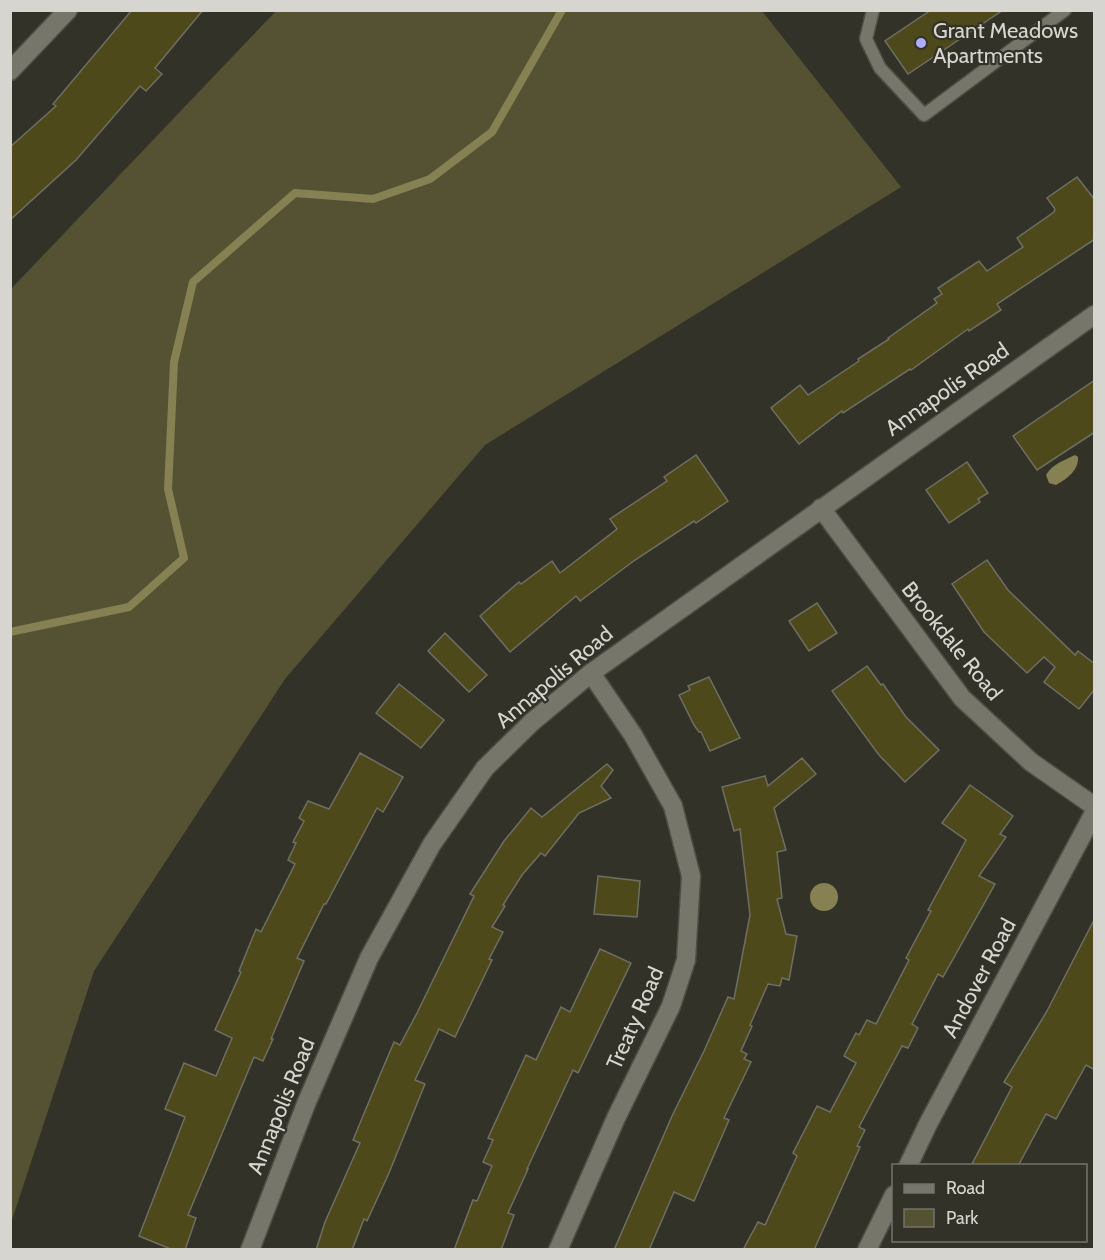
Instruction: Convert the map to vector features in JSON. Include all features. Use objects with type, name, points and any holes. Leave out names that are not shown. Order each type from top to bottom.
[{"type":"street","points":[[10,71],[68,10]]},
{"type":"street","name":"Annapolis Road","points":[[250,1250],[306,1104],[369,958],[432,844],[485,768],[532,722],[591,672],[1095,315]]},
{"type":"street","name":"Brookdale Road","points":[[821,508],[962,698],[1031,762],[1095,806]]},
{"type":"street","name":"Treaty Road","points":[[558,1250],[616,1118],[671,1006],[686,960],[691,876],[673,806],[633,735],[591,672]]},
{"type":"street","name":"Andover Road","points":[[909,1164],[928,1124],[1095,813]]},
{"type":"street","points":[[867,1250],[892,1199]]},
{"type":"lane","points":[[873,10],[866,39],[880,68],[924,115],[1065,10]]},
{"type":"green space","points":[[276,11],[762,11],[901,187],[485,445],[285,679],[94,971],[11,1223],[11,289]]},
{"type":"shaded area","points":[[1075,455],[1078,457],[1078,462],[1072,474],[1056,485],[1049,483],[1046,475],[1049,471]]},
{"type":"shaded area","points":[[824,883],[834,887],[838,897],[834,907],[824,911],[814,907],[810,897],[814,887]]},
{"type":"building","points":[[132,10],[203,10],[155,68],[162,74],[146,91],[140,86],[76,160],[10,220],[10,147],[56,106],[53,104]]},
{"type":"building","name":"Grant Meadows Apartments","points":[[931,10],[1003,10],[908,74],[885,41]]},
{"type":"building","points":[[1077,177],[1095,200],[1095,239],[997,304],[1001,310],[969,331],[968,329],[911,370],[843,413],[842,411],[799,444],[771,408],[800,385],[808,395],[859,361],[858,359],[937,303],[934,299],[942,294],[938,288],[979,261],[987,271],[1023,247],[1017,238],[1054,212],[1055,209],[1047,198]]},
{"type":"building","points":[[1095,380],[1095,432],[1037,470],[1013,436]]},
{"type":"building","points":[[696,455],[728,501],[635,560],[580,601],[576,596],[510,652],[480,616],[519,582],[521,584],[552,561],[560,573],[617,529],[610,519],[667,481],[664,477]]},
{"type":"building","points":[[967,462],[988,493],[978,499],[980,502],[949,523],[926,490]]},
{"type":"building","points":[[987,560],[1008,590],[1075,655],[1078,651],[1095,664],[1095,689],[1079,709],[1044,682],[1055,667],[1044,657],[1027,673],[984,632],[952,584]]},
{"type":"building","points":[[817,603],[837,633],[809,651],[789,621]]},
{"type":"building","points":[[445,633],[487,675],[469,692],[428,651]]},
{"type":"building","points":[[867,666],[906,717],[939,750],[905,782],[879,755],[832,691]]},
{"type":"building","points":[[709,677],[740,738],[710,751],[679,695],[690,690],[688,686]]},
{"type":"building","points":[[399,684],[444,720],[421,748],[376,713]]},
{"type":"building","points":[[360,753],[403,777],[383,812],[377,808],[297,958],[304,961],[271,1039],[273,1039],[263,1061],[254,1057],[188,1215],[196,1218],[185,1250],[173,1250],[139,1236],[185,1117],[165,1109],[184,1063],[216,1076],[232,1038],[215,1030],[241,972],[239,971],[256,929],[261,932],[295,864],[288,860],[296,843],[293,842],[304,821],[299,818],[308,801],[329,809]]},
{"type":"building","points":[[802,758],[816,774],[774,808],[786,850],[777,852],[782,898],[777,899],[786,934],[797,936],[789,980],[782,978],[780,986],[768,984],[750,1025],[752,1026],[741,1051],[747,1054],[744,1059],[751,1062],[724,1118],[729,1120],[694,1201],[674,1192],[649,1250],[614,1250],[672,1116],[728,997],[734,999],[750,915],[740,829],[734,831],[722,787],[765,776],[768,786]]},
{"type":"building","points":[[607,764],[613,770],[601,786],[611,798],[579,813],[545,856],[541,853],[522,875],[503,905],[505,906],[492,927],[503,932],[489,959],[492,960],[455,1037],[439,1029],[415,1080],[425,1084],[389,1173],[367,1221],[364,1219],[352,1250],[316,1250],[325,1222],[360,1143],[353,1140],[394,1042],[400,1045],[417,1013],[474,896],[470,894],[504,841],[531,808],[542,817]]},
{"type":"building","points":[[970,785],[1013,816],[1000,834],[1006,837],[979,876],[995,884],[943,977],[938,974],[912,1024],[918,1028],[908,1048],[902,1046],[859,1127],[865,1130],[857,1146],[860,1147],[814,1250],[743,1250],[758,1222],[765,1225],[797,1156],[793,1153],[817,1106],[830,1112],[856,1063],[844,1056],[856,1033],[859,1035],[867,1020],[876,1024],[909,960],[906,958],[931,911],[928,910],[966,840],[942,823]]},
{"type":"building","points":[[598,876],[640,881],[637,917],[594,914]]},
{"type":"building","points":[[1095,918],[1095,1070],[1086,1065],[1056,1119],[1046,1114],[1019,1164],[972,1164],[1012,1087],[1004,1082],[1047,1011]]},
{"type":"building","points":[[600,949],[631,963],[578,1073],[573,1070],[527,1169],[508,1213],[514,1215],[501,1250],[454,1250],[473,1200],[477,1201],[492,1166],[483,1162],[493,1140],[488,1138],[526,1055],[536,1060],[561,1007],[570,1012]]},
{"type":"waterway","points":[[10,632],[129,607],[184,558],[168,489],[174,362],[193,282],[295,193],[373,199],[430,179],[492,132],[562,10]]},
{"type":"place","name":"Grant Meadows Apartments","points":[[921,43]]}]
